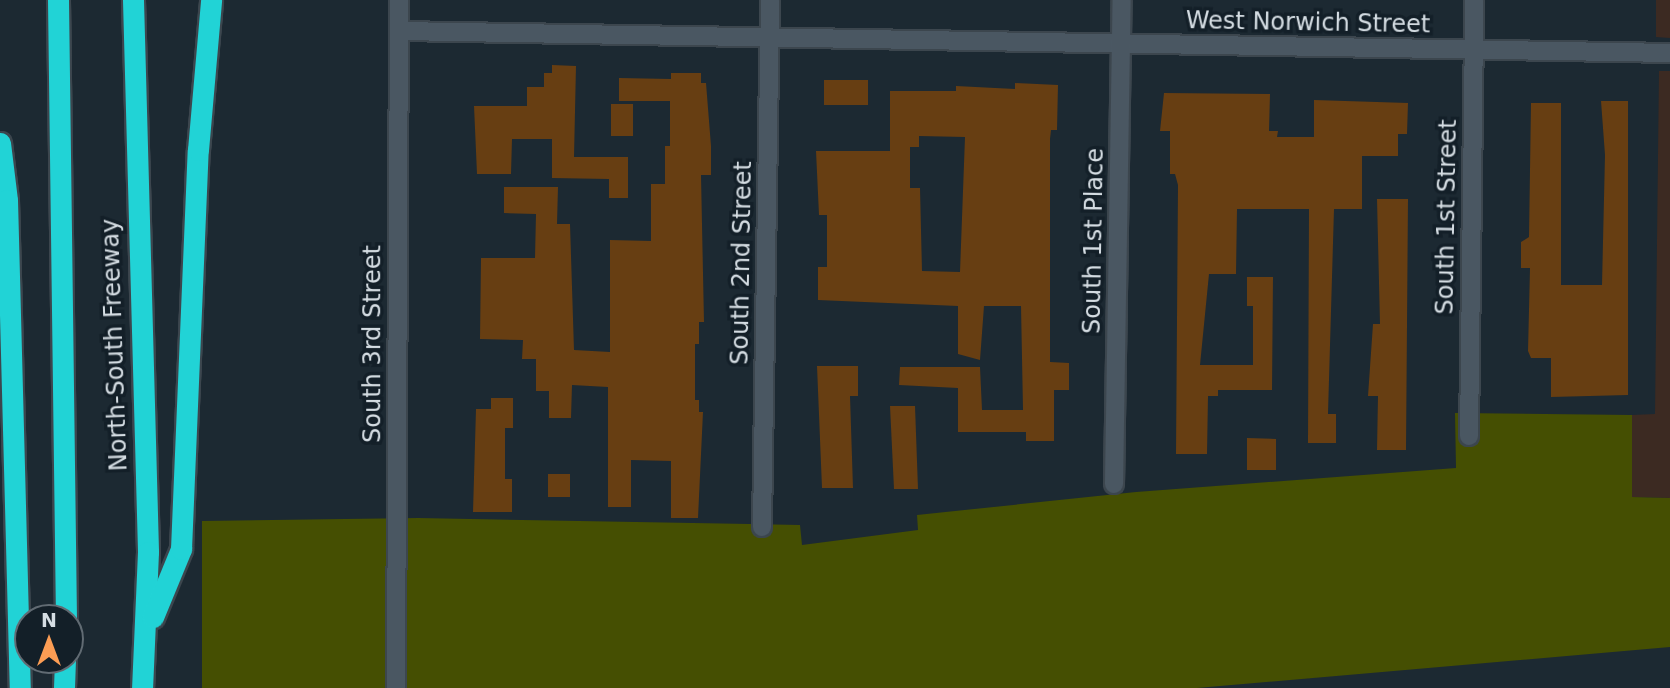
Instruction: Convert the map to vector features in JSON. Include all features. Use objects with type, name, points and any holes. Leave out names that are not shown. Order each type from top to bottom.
[{"type":"highway","name":"North-South Freeway","points":[[133,0],[148,629],[142,688]]},
{"type":"highway","points":[[148,629],[181,549],[198,150],[211,0]]},
{"type":"highway","name":"North-South Freeway","points":[[58,6],[66,604]]},
{"type":"highway","points":[[0,142],[7,200],[20,688]]},
{"type":"street","name":"South 3rd Street","points":[[396,688],[399,0]]},
{"type":"street","name":"South 2nd Street","points":[[762,527],[770,0]]},
{"type":"street","name":"South 1st Place","points":[[1114,484],[1122,0]]},
{"type":"street","name":"South 1st Street","points":[[1469,436],[1474,0]]},
{"type":"street","name":"West Norwich Street","points":[[399,32],[1670,54]]},
{"type":"shaded area","points":[[1656,0],[1670,0],[1670,38],[1656,37]]},
{"type":"shaded area","points":[[1659,71],[1670,71],[1670,498],[1632,497],[1632,415],[1655,414]]},
{"type":"green space","points":[[1455,413],[1632,415],[1632,497],[1670,498],[1670,647],[1197,688],[202,688],[202,521],[418,518],[800,525],[802,545],[918,530],[917,515],[1136,492],[1456,468]]},
{"type":"building","points":[[552,65],[576,66],[574,157],[628,157],[628,198],[609,198],[609,179],[552,178],[552,139],[512,139],[511,174],[477,174],[474,106],[527,106],[527,87],[544,87],[544,73],[552,73]]},
{"type":"building","points":[[671,73],[701,73],[701,83],[706,83],[711,146],[711,175],[701,175],[704,322],[699,322],[699,344],[695,344],[695,400],[699,400],[699,412],[703,412],[698,518],[671,518],[671,461],[631,460],[631,507],[608,507],[608,387],[572,385],[571,418],[549,418],[549,391],[536,391],[536,359],[522,359],[523,340],[480,339],[481,258],[535,258],[536,214],[504,213],[504,187],[558,187],[557,224],[570,224],[574,350],[610,352],[610,240],[651,241],[651,184],[665,184],[665,146],[670,146],[670,101],[619,101],[619,78],[671,79]]},
{"type":"building","points":[[824,80],[868,80],[868,105],[824,105]]},
{"type":"building","points":[[1015,83],[1058,85],[1057,130],[1051,130],[1050,139],[1050,362],[1069,363],[1069,390],[1054,390],[1054,441],[1026,441],[1026,432],[958,432],[958,388],[899,385],[900,367],[980,367],[982,410],[1023,410],[1021,306],[984,306],[980,360],[958,354],[958,306],[818,300],[818,267],[827,267],[827,215],[819,215],[816,151],[890,151],[890,91],[956,91],[956,86],[1015,89]],"holes":[[[919,136],[965,137],[960,272],[922,271],[920,188],[910,188],[910,147],[919,147]]]},
{"type":"building","points":[[1164,93],[1270,94],[1269,131],[1278,131],[1277,137],[1314,137],[1314,100],[1408,103],[1407,134],[1398,134],[1398,156],[1362,156],[1362,209],[1334,209],[1328,414],[1336,414],[1336,443],[1308,443],[1309,209],[1237,209],[1236,274],[1209,274],[1200,365],[1253,365],[1253,306],[1247,306],[1247,277],[1273,277],[1272,390],[1218,390],[1218,396],[1208,396],[1207,454],[1176,454],[1178,185],[1175,174],[1170,174],[1170,131],[1160,131]]},
{"type":"building","points":[[1601,101],[1628,101],[1628,395],[1551,397],[1551,358],[1531,358],[1528,351],[1530,268],[1521,268],[1521,242],[1529,237],[1531,103],[1561,103],[1561,285],[1602,285],[1605,155]]},
{"type":"building","points":[[611,104],[633,104],[633,136],[611,136]]},
{"type":"building","points":[[1377,199],[1408,199],[1406,450],[1377,450],[1378,396],[1368,396],[1373,324],[1380,324]]},
{"type":"building","points":[[817,366],[858,366],[858,396],[850,396],[853,488],[822,488]]},
{"type":"building","points":[[491,398],[513,398],[513,428],[505,428],[505,479],[512,479],[512,512],[473,512],[476,409],[491,409]]},
{"type":"building","points":[[890,406],[915,406],[918,489],[894,489]]},
{"type":"building","points":[[1247,438],[1276,439],[1276,470],[1247,470]]},
{"type":"building","points":[[548,474],[570,474],[570,497],[548,497]]}]
